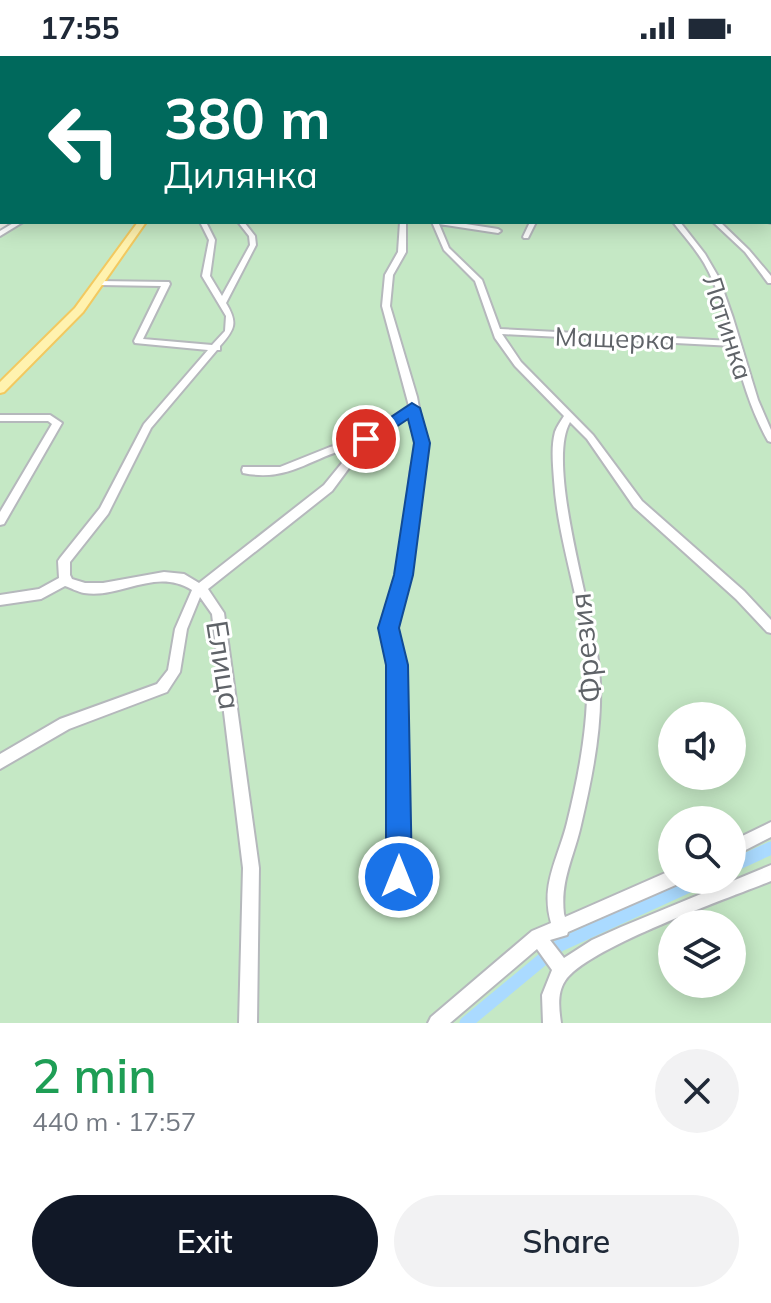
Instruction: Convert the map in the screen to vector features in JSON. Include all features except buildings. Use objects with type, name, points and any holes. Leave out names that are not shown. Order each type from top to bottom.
[{"type":"main road","points":[[0,389],[73,317],[141,224]]},
{"type":"street","points":[[0,600],[32,597],[66,580],[64,561],[104,511],[147,426],[217,348],[231,322],[223,301],[206,276],[212,244],[204,224]]},
{"type":"street","points":[[223,301],[253,245],[252,236],[243,224]]},
{"type":"street","points":[[399,877],[397,665],[388,628],[404,575],[416,468],[422,450],[386,306],[389,275],[402,252],[403,224]]},
{"type":"street","points":[[439,224],[446,249],[478,280],[496,331],[524,371],[590,437],[638,504],[719,575],[771,628]]},
{"type":"street","points":[[451,224],[498,231]]},
{"type":"street","points":[[526,237],[532,224]]},
{"type":"street","name":"Латинка","points":[[678,224],[699,250],[715,277],[748,390],[771,439]]},
{"type":"street","points":[[718,224],[771,281]]},
{"type":"street","points":[[100,283],[166,284],[138,341],[217,348]]},
{"type":"street","name":"Мащерка","points":[[496,331],[734,344]]},
{"type":"street","points":[[247,470],[269,472],[291,469],[363,442],[412,408]]},
{"type":"street","name":"Фрезия","points":[[561,929],[552,900],[553,888],[573,825],[595,688],[585,611],[561,506],[556,438],[563,419],[569,415]]},
{"type":"street","points":[[0,418],[50,418],[57,423],[0,521]]},
{"type":"street","points":[[0,762],[65,724],[162,688],[174,672],[181,629],[199,588],[328,488],[363,442]]},
{"type":"street","name":"Елица","points":[[66,580],[76,587],[91,589],[161,576],[199,588],[212,601],[220,618],[250,856],[248,1023]]},
{"type":"street","points":[[746,842],[771,829]]},
{"type":"street","points":[[552,1023],[549,995],[562,969],[590,950],[771,873]]},
{"type":"street","points":[[437,1023],[538,937],[658,884]]},
{"type":"street","points":[[538,937],[562,969]]},
{"type":"green space","points":[[18,224],[771,224],[771,1023],[0,1023],[0,234]]},
{"type":"waterway","points":[[746,860],[771,848]]},
{"type":"waterway","points":[[466,1023],[560,945],[671,894]]},
{"type":"route","points":[[366,439],[412,408],[422,443],[416,468],[404,575],[388,628],[397,665],[399,877]]}]
